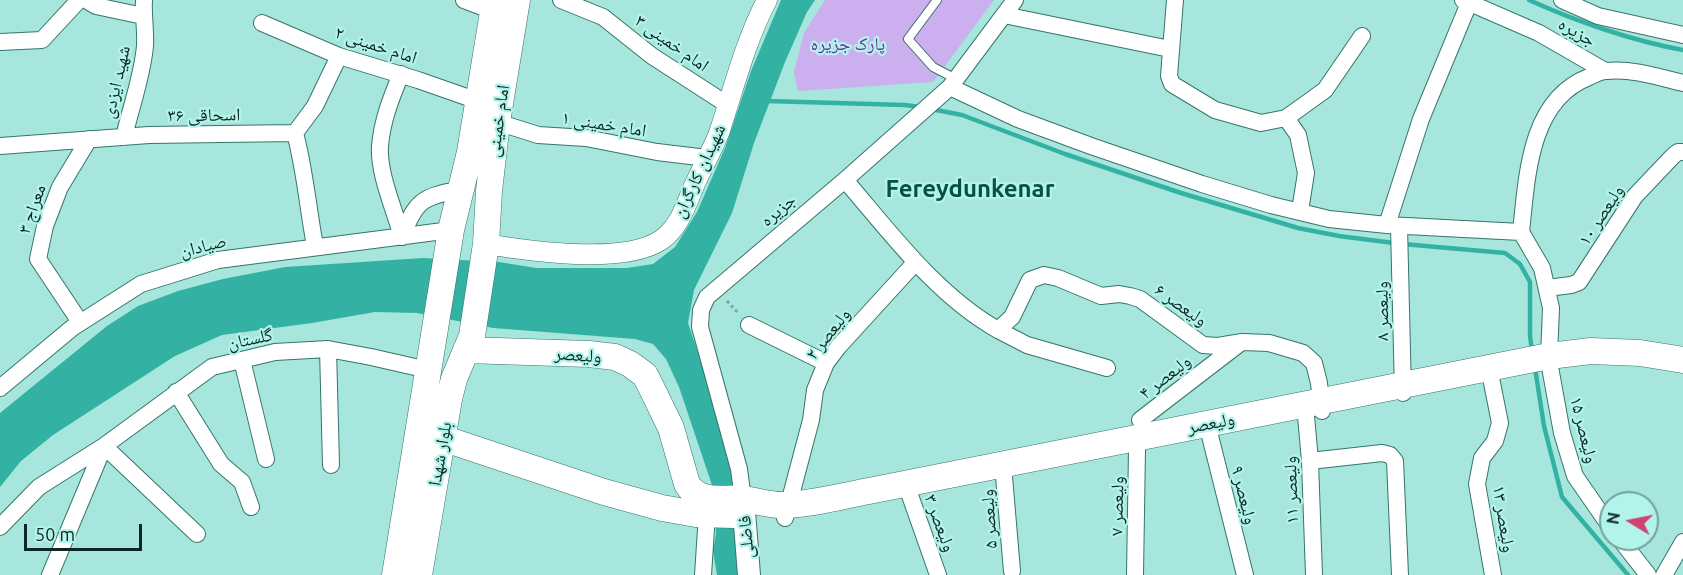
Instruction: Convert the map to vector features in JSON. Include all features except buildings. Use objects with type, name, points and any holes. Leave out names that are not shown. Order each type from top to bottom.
[{"type":"main road","name":"امام خمینی","points":[[469,343],[486,243],[497,122],[517,0]]},
{"type":"main road","name":"امام خمینی","points":[[451,230],[470,152],[494,5]]},
{"type":"main road","name":"بلوار شهدا","points":[[395,575],[451,230]]},
{"type":"main road","name":"بلوار شهدا","points":[[419,575],[452,389],[469,343]]},
{"type":"main road","name":"ولیعصر","points":[[469,343],[615,357],[645,375],[671,428],[687,484],[692,492],[711,509],[763,504],[787,512],[1004,470],[1138,436],[1208,429],[1591,351],[1640,353],[1683,360]]},
{"type":"main road","name":"ولیعصر","points":[[1539,363],[1638,363],[1683,377]]},
{"type":"main road","points":[[442,438],[604,492],[652,505],[711,509]]},
{"type":"main road","points":[[652,505],[672,481],[676,469],[677,450]]},
{"type":"main road","name":"فاضلی","points":[[742,507],[749,575]]},
{"type":"street","points":[[0,42],[42,40],[79,0]]},
{"type":"street","points":[[86,0],[96,6],[143,8]]},
{"type":"street","points":[[464,0],[494,5]]},
{"type":"street","name":"امام خمینی ۳","points":[[561,0],[603,17],[652,56],[728,105]]},
{"type":"street","name":"شهیدان کارگران","points":[[486,243],[555,253],[635,250],[662,240],[681,218],[718,135],[744,55],[767,0]]},
{"type":"street","name":"جزیره","points":[[742,507],[739,469],[700,327],[701,310],[707,297],[845,180],[953,83],[1015,0]]},
{"type":"street","points":[[1175,0],[1169,76],[1172,84],[1215,110],[1261,123],[1286,118],[1324,90],[1362,36]]},
{"type":"street","points":[[1562,0],[1598,16],[1683,34]]},
{"type":"street","points":[[1395,228],[1421,119],[1466,1]]},
{"type":"street","name":"جزیره","points":[[1466,1],[1539,33],[1605,70]]},
{"type":"street","name":"شهید ایزدی","points":[[124,137],[131,106],[140,84],[145,44],[143,8]]},
{"type":"street","points":[[1004,15],[1170,49]]},
{"type":"street","name":"امام خمینی ۲","points":[[262,23],[339,56],[401,74],[478,101]]},
{"type":"street","points":[[315,246],[306,199],[302,158],[294,133],[315,106],[339,56]]},
{"type":"street","points":[[1539,363],[1551,308],[1542,268],[1521,232],[1528,164],[1543,120],[1559,96],[1577,81],[1605,70],[1632,72],[1683,83]]},
{"type":"street","points":[[401,74],[387,109],[380,148],[383,172],[402,237]]},
{"type":"street","points":[[953,83],[1018,119],[1202,184],[1300,212],[1329,219],[1395,228],[1521,232]]},
{"type":"street","points":[[1286,118],[1298,135],[1306,173],[1300,212]]},
{"type":"street","name":"امام خمینی ۱","points":[[497,122],[538,135],[586,138],[657,152],[707,158]]},
{"type":"street","name":"اسحاقی ۳۶","points":[[0,146],[124,137],[294,133]]},
{"type":"street","name":"معراج ۳","points":[[80,322],[38,259],[45,226],[60,187],[89,139]]},
{"type":"street","name":"ولیعصر ۱۰","points":[[1546,288],[1579,282],[1635,196],[1677,152],[1683,152]]},
{"type":"street","points":[[845,180],[918,265],[967,310],[1027,345],[1107,368]]},
{"type":"street","points":[[402,237],[411,214],[419,203],[440,193],[459,190]]},
{"type":"street","name":"ولیعصر ۸","points":[[1395,228],[1400,254],[1403,389]]},
{"type":"street","name":"صیادان","points":[[0,388],[80,322],[141,284],[218,260],[451,230]]},
{"type":"street","name":"ولیعصر ۲","points":[[787,512],[811,420],[815,390],[826,363],[914,265],[918,265]]},
{"type":"street","name":"ولیعصر ۶","points":[[998,330],[1012,317],[1030,280],[1044,275],[1058,278],[1101,296],[1119,294],[1140,299],[1203,345],[1218,346],[1242,342],[1269,343],[1303,353],[1314,363],[1319,383],[1314,408]]},
{"type":"street","points":[[749,325],[826,363]]},
{"type":"street","name":"ولیعصر ۴","points":[[1138,436],[1242,342]]},
{"type":"street","points":[[328,349],[331,465]]},
{"type":"street","name":"گلستان","points":[[0,527],[39,487],[104,446],[212,368],[275,352],[328,349],[371,357],[429,358]]},
{"type":"street","points":[[242,360],[266,459]]},
{"type":"street","name":"ولیعصر ۱۵","points":[[1539,363],[1575,476],[1599,511]]},
{"type":"street","name":"ولیعصر ۱۳","points":[[1490,373],[1500,423],[1494,441],[1482,458],[1477,484],[1493,575]]},
{"type":"street","points":[[176,392],[221,464],[242,482],[251,507]]},
{"type":"street","name":"ولیعصر ۱۱","points":[[1314,408],[1310,461],[1314,575]]},
{"type":"street","name":"ولیعصر ۹","points":[[1208,429],[1245,575]]},
{"type":"street","name":"ولیعصر ۷","points":[[1135,575],[1138,436]]},
{"type":"street","points":[[50,575],[104,446],[197,534]]},
{"type":"street","points":[[1310,461],[1383,453],[1390,455],[1395,461],[1400,575]]},
{"type":"street","name":"ولیعصر ۵","points":[[1004,470],[1012,571]]},
{"type":"street","name":"ولیعصر ۳","points":[[907,489],[938,575]]},
{"type":"street","points":[[703,575],[711,509]]},
{"type":"street","points":[[1664,575],[1683,542]]},
{"type":"street","points":[[1629,551],[1648,575]]},
{"type":"lane","points":[[937,0],[908,39],[933,67],[953,83]]},
{"type":"path","points":[[716,289],[749,325]]},
{"type":"green space","name":"پارک جزیره","points":[[825,0],[994,0],[933,82],[798,91],[794,72],[804,33]]},
{"type":"shaded area","points":[[781,0],[815,0],[807,12],[785,62],[754,143],[732,213],[694,290],[688,323],[714,401],[735,484],[745,575],[717,575],[713,551],[716,534],[714,491],[679,387],[666,359],[653,344],[635,339],[493,328],[417,313],[375,312],[222,335],[175,356],[53,435],[21,461],[0,487],[0,413],[107,326],[138,306],[178,291],[223,279],[285,267],[423,258],[499,262],[536,268],[627,268],[653,264],[675,247],[697,212],[725,148],[751,71]]},
{"type":"waterway","points":[[1529,0],[1604,30],[1683,50]]},
{"type":"waterway","points":[[767,101],[920,107]]},
{"type":"waterway","points":[[931,109],[962,115],[1065,154],[1181,193],[1298,228],[1394,243]]},
{"type":"waterway","points":[[1403,244],[1505,253],[1520,264],[1530,282],[1532,351]]},
{"type":"waterway","points":[[1535,368],[1544,426],[1562,497],[1628,575]]},
{"type":"district","name":"Fereydunkenar","points":[[970,189]]}]
